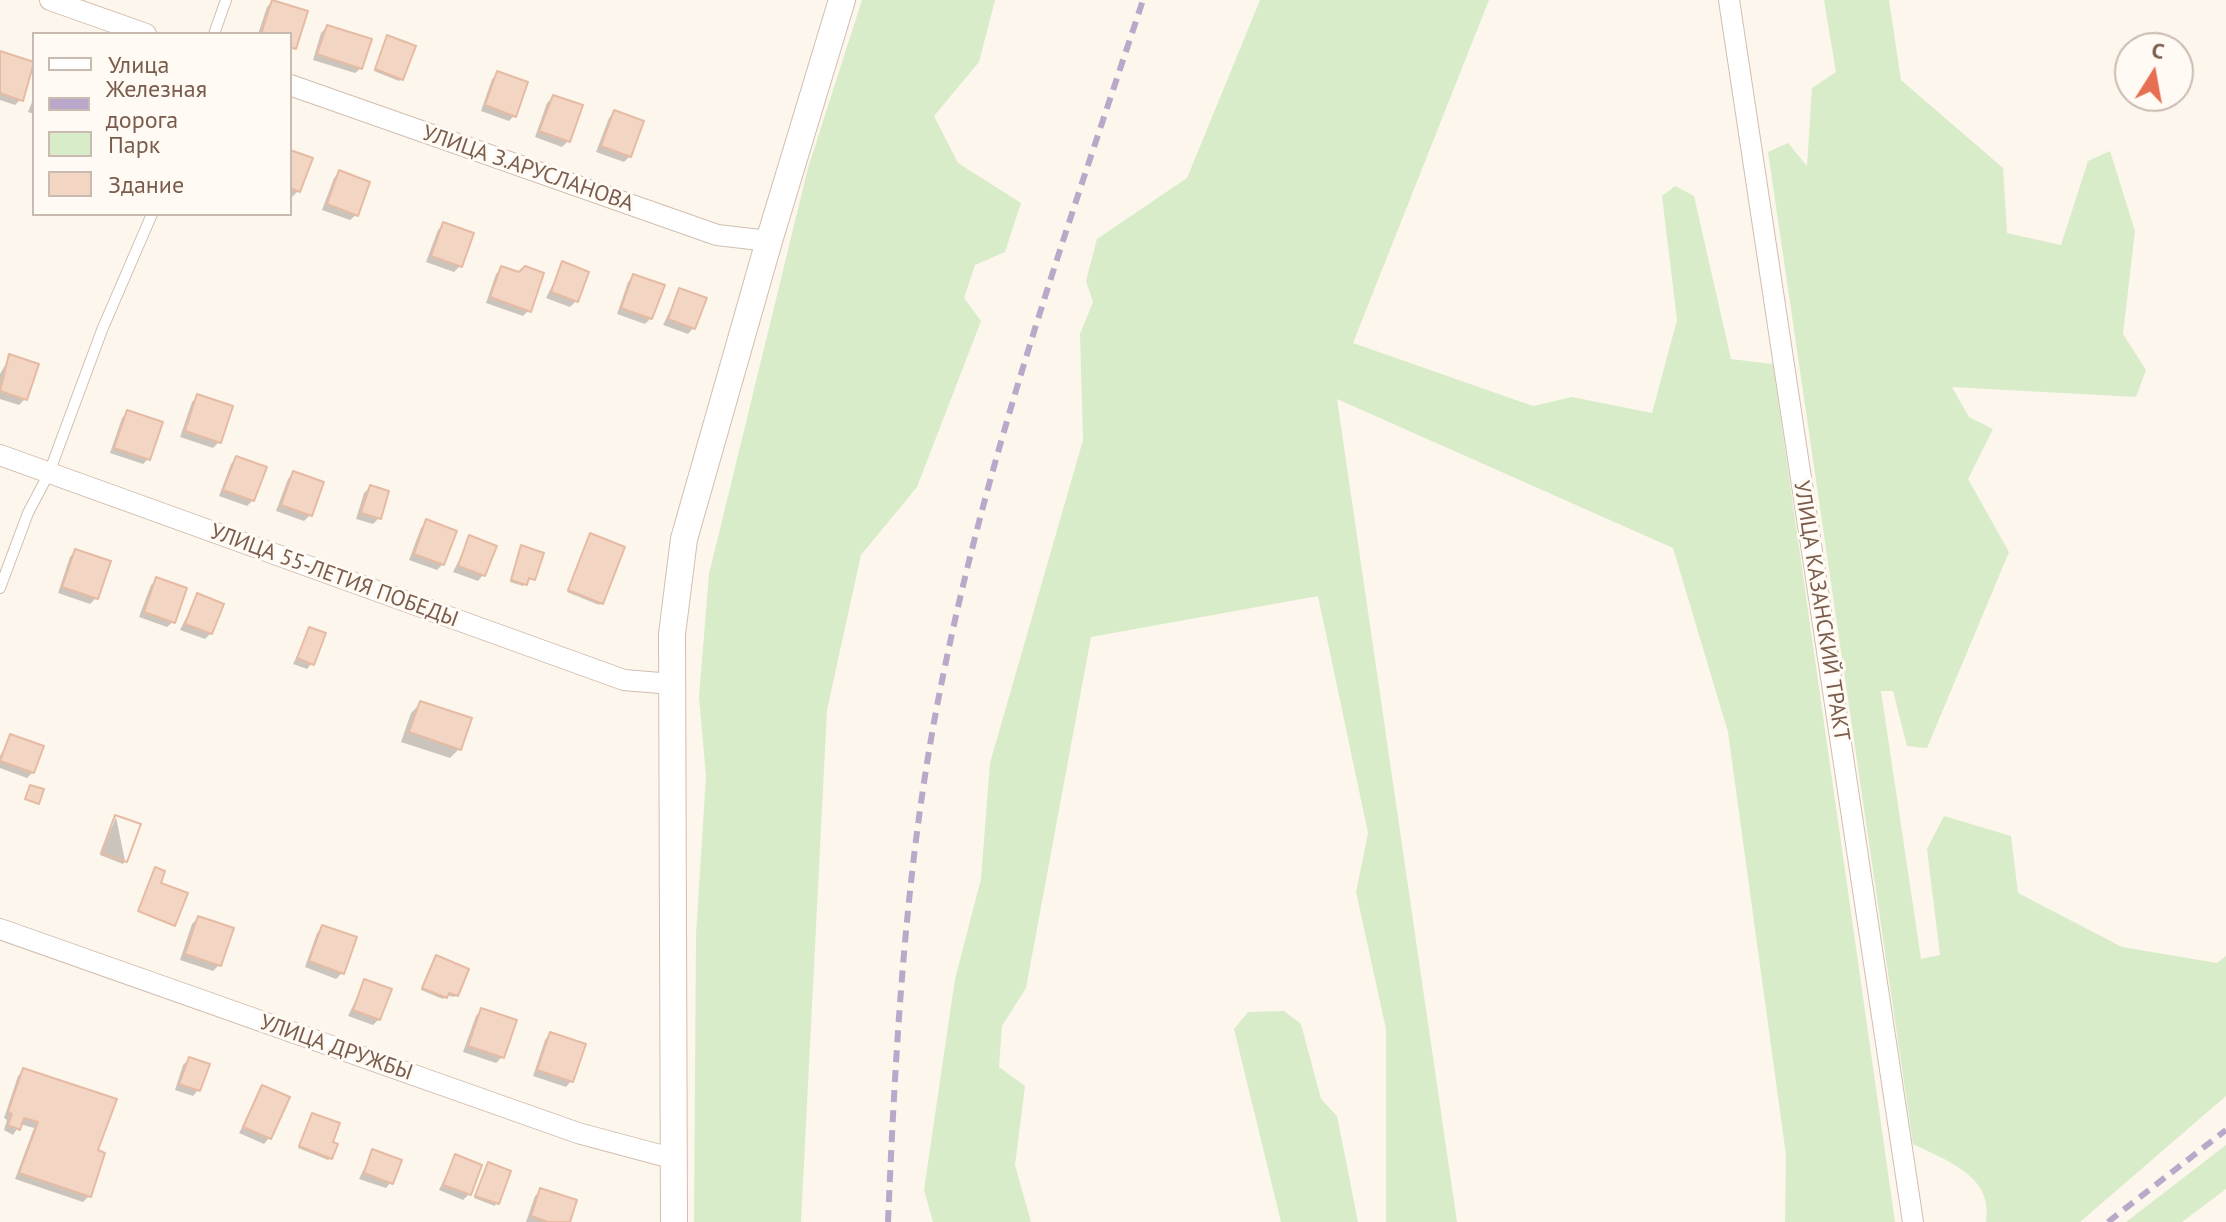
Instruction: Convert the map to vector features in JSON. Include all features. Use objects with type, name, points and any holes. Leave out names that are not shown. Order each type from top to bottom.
[{"type":"street","points":[[50,0],[140,32]]},
{"type":"street","points":[[674,1222],[672,634],[684,539],[842,0]]},
{"type":"street","name":"УЛИЦА КАЗАНСКИЙ ТРАКТ","points":[[1729,0],[1913,1222]]},
{"type":"street","name":"УЛИЦА З.АРУСЛАНОВА","points":[[292,86],[717,235],[769,241]]},
{"type":"street","name":"УЛИЦА 55-ЛЕТИЯ ПОБЕДЫ","points":[[0,455],[624,680],[672,684]]},
{"type":"street","name":"УЛИЦА ДРУЖБЫ","points":[[0,929],[578,1133],[675,1159]]},
{"type":"lane","points":[[215,32],[226,0]]},
{"type":"lane","points":[[0,588],[28,513],[49,473],[102,330],[151,216]]},
{"type":"green space","points":[[862,0],[995,0],[979,62],[934,116],[958,163],[1021,203],[1005,252],[975,265],[964,298],[981,321],[917,487],[861,555],[827,710],[801,1222],[694,1222],[696,935],[706,776],[699,697],[709,574],[808,168]]},
{"type":"green space","points":[[1260,0],[1489,0],[1353,343],[1533,406],[1572,397],[1652,413],[1677,320],[1662,196],[1675,186],[1694,196],[1731,359],[1773,364],[1895,1222],[1785,1222],[1786,1155],[1728,732],[1673,548],[1337,399],[1457,1222],[1386,1222],[1386,1029],[1356,892],[1368,833],[1318,596],[1091,637],[1026,988],[1002,1026],[999,1067],[1025,1086],[1015,1165],[1031,1222],[933,1222],[924,1190],[955,979],[981,879],[990,763],[1083,440],[1080,334],[1093,302],[1086,281],[1097,239],[1187,178]]},
{"type":"green space","points":[[1824,0],[1889,0],[1901,80],[2003,168],[2007,233],[2061,245],[2088,161],[2110,151],[2135,231],[2123,334],[2146,370],[2136,397],[1952,387],[1969,417],[1993,429],[1968,479],[2009,552],[1927,748],[1907,746],[1893,691],[1881,691],[1921,959],[1940,955],[1927,849],[1944,816],[2011,836],[2018,893],[2122,947],[2217,963],[2226,956],[2226,1096],[2080,1222],[1986,1222],[1987,1206],[1975,1182],[1953,1164],[1913,1144],[1768,152],[1788,143],[1807,166],[1812,88],[1836,72]]},
{"type":"green space","points":[[1284,1011],[1301,1024],[1321,1099],[1337,1116],[1358,1222],[1281,1222],[1234,1029],[1248,1012]]},
{"type":"green space","points":[[2226,1145],[2226,1189],[2182,1222],[2126,1222]]},
{"type":"building","points":[[272,0],[308,11],[296,49],[292,48],[292,32],[262,32]]},
{"type":"building","points":[[327,25],[372,39],[362,69],[317,54]]},
{"type":"building","points":[[387,35],[416,46],[403,80],[375,69]]},
{"type":"building","points":[[0,51],[32,61],[23,101],[0,93]]},
{"type":"building","points":[[497,71],[528,82],[516,117],[485,105]]},
{"type":"building","points":[[553,95],[583,105],[570,142],[539,131]]},
{"type":"building","points":[[614,110],[644,121],[631,157],[601,146]]},
{"type":"building","points":[[292,151],[313,158],[300,192],[292,189]]},
{"type":"building","points":[[339,170],[370,182],[358,216],[327,204]]},
{"type":"building","points":[[443,222],[474,233],[462,267],[431,256]]},
{"type":"building","points":[[562,261],[589,272],[578,302],[551,292]]},
{"type":"building","points":[[501,266],[519,272],[525,266],[544,273],[531,312],[490,297]]},
{"type":"building","points":[[633,274],[665,285],[652,319],[621,308]]},
{"type":"building","points":[[679,288],[707,298],[695,329],[668,319]]},
{"type":"building","points":[[9,354],[39,364],[27,400],[0,391]]},
{"type":"building","points":[[197,394],[233,406],[221,443],[185,431]]},
{"type":"building","points":[[127,410],[163,422],[150,460],[114,448]]},
{"type":"building","points":[[236,456],[267,467],[254,501],[223,490]]},
{"type":"building","points":[[293,471],[324,482],[312,516],[281,505]]},
{"type":"building","points":[[370,485],[389,491],[381,519],[361,513]]},
{"type":"building","points":[[426,519],[457,531],[444,565],[414,554]]},
{"type":"building","points":[[590,533],[625,547],[603,604],[568,590]]},
{"type":"building","points":[[469,535],[497,546],[485,576],[458,566]]},
{"type":"building","points":[[521,545],[544,553],[535,580],[529,578],[527,585],[511,580]]},
{"type":"building","points":[[75,549],[111,561],[98,599],[62,587]]},
{"type":"building","points":[[156,577],[187,588],[175,623],[144,612]]},
{"type":"building","points":[[197,593],[224,604],[212,634],[185,624]]},
{"type":"building","points":[[309,627],[326,633],[314,665],[297,658]]},
{"type":"building","points":[[420,701],[472,718],[461,750],[409,732]]},
{"type":"building","points":[[10,734],[44,746],[34,773],[0,761]]},
{"type":"building","points":[[30,785],[44,789],[39,804],[25,799]]},
{"type":"building","points":[[115,815],[141,824],[127,862],[101,853]]},
{"type":"building","points":[[115,815],[141,824],[127,862],[101,853]]},
{"type":"building","points":[[155,867],[165,871],[161,883],[188,893],[175,926],[138,911]]},
{"type":"building","points":[[198,916],[234,928],[221,966],[185,954]]},
{"type":"building","points":[[322,925],[357,937],[344,974],[309,961]]},
{"type":"building","points":[[436,955],[469,969],[458,996],[449,993],[447,998],[422,988]]},
{"type":"building","points":[[364,979],[392,989],[380,1020],[353,1010]]},
{"type":"building","points":[[481,1008],[517,1020],[504,1058],[468,1046]]},
{"type":"building","points":[[550,1032],[586,1044],[573,1082],[537,1070]]},
{"type":"building","points":[[189,1057],[210,1064],[200,1091],[179,1084]]},
{"type":"building","points":[[23,1068],[117,1099],[98,1150],[105,1153],[91,1197],[19,1173],[38,1122],[24,1118],[20,1130],[8,1125],[12,1114],[8,1112]]},
{"type":"building","points":[[262,1085],[290,1097],[271,1139],[243,1127]]},
{"type":"building","points":[[312,1113],[340,1123],[333,1142],[338,1144],[332,1159],[299,1146]]},
{"type":"building","points":[[372,1149],[402,1160],[393,1184],[364,1173]]},
{"type":"building","points":[[455,1154],[482,1165],[471,1195],[443,1185]]},
{"type":"building","points":[[488,1162],[511,1171],[499,1204],[475,1196]]},
{"type":"building","points":[[540,1188],[577,1200],[570,1222],[548,1222],[531,1216]]},
{"type":"railway","points":[[888,1222],[899,1014],[912,876],[920,807],[944,671],[963,585],[1008,416],[1143,0]]},
{"type":"railway","points":[[2108,1222],[2226,1130]]}]
